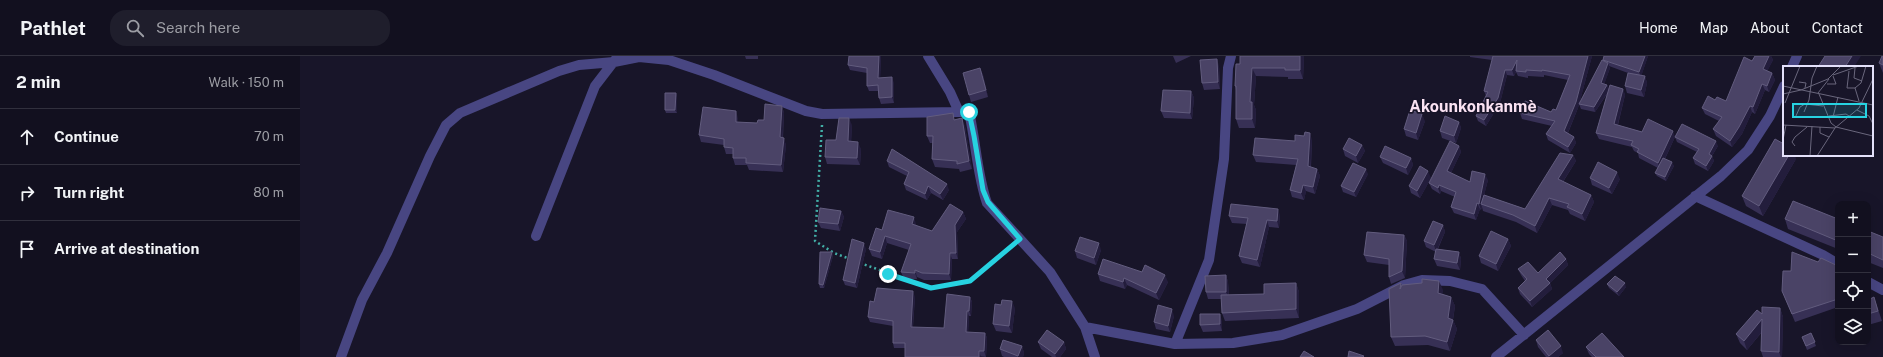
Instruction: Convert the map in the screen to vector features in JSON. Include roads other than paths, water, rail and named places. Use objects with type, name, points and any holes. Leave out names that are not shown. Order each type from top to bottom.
[{"type":"street","points":[[928,56],[950,92],[959,112]]},
{"type":"street","points":[[1175,344],[1209,260],[1224,159],[1228,74],[1232,56]]},
{"type":"street","points":[[1792,66],[1797,56]]},
{"type":"street","points":[[341,357],[362,300],[387,253],[430,156],[446,125],[453,118],[559,71],[579,65],[639,57],[669,60],[714,75],[806,111],[822,114],[969,112],[983,190],[988,202],[1050,272],[1085,327],[1095,357]]},
{"type":"street","points":[[536,236],[595,86],[615,59]]},
{"type":"street","points":[[1496,357],[1721,176],[1748,150],[1770,116],[1783,88]]},
{"type":"street","points":[[1696,196],[1823,255],[1835,262]]},
{"type":"street","points":[[1085,327],[1175,344],[1233,343],[1282,335],[1357,309],[1404,285],[1422,280],[1450,281],[1482,289],[1524,335]]},
{"type":"street","points":[[1871,284],[1883,290]]},
{"type":"district","name":"Akounkonkanmè","points":[[1473,106]]}]
